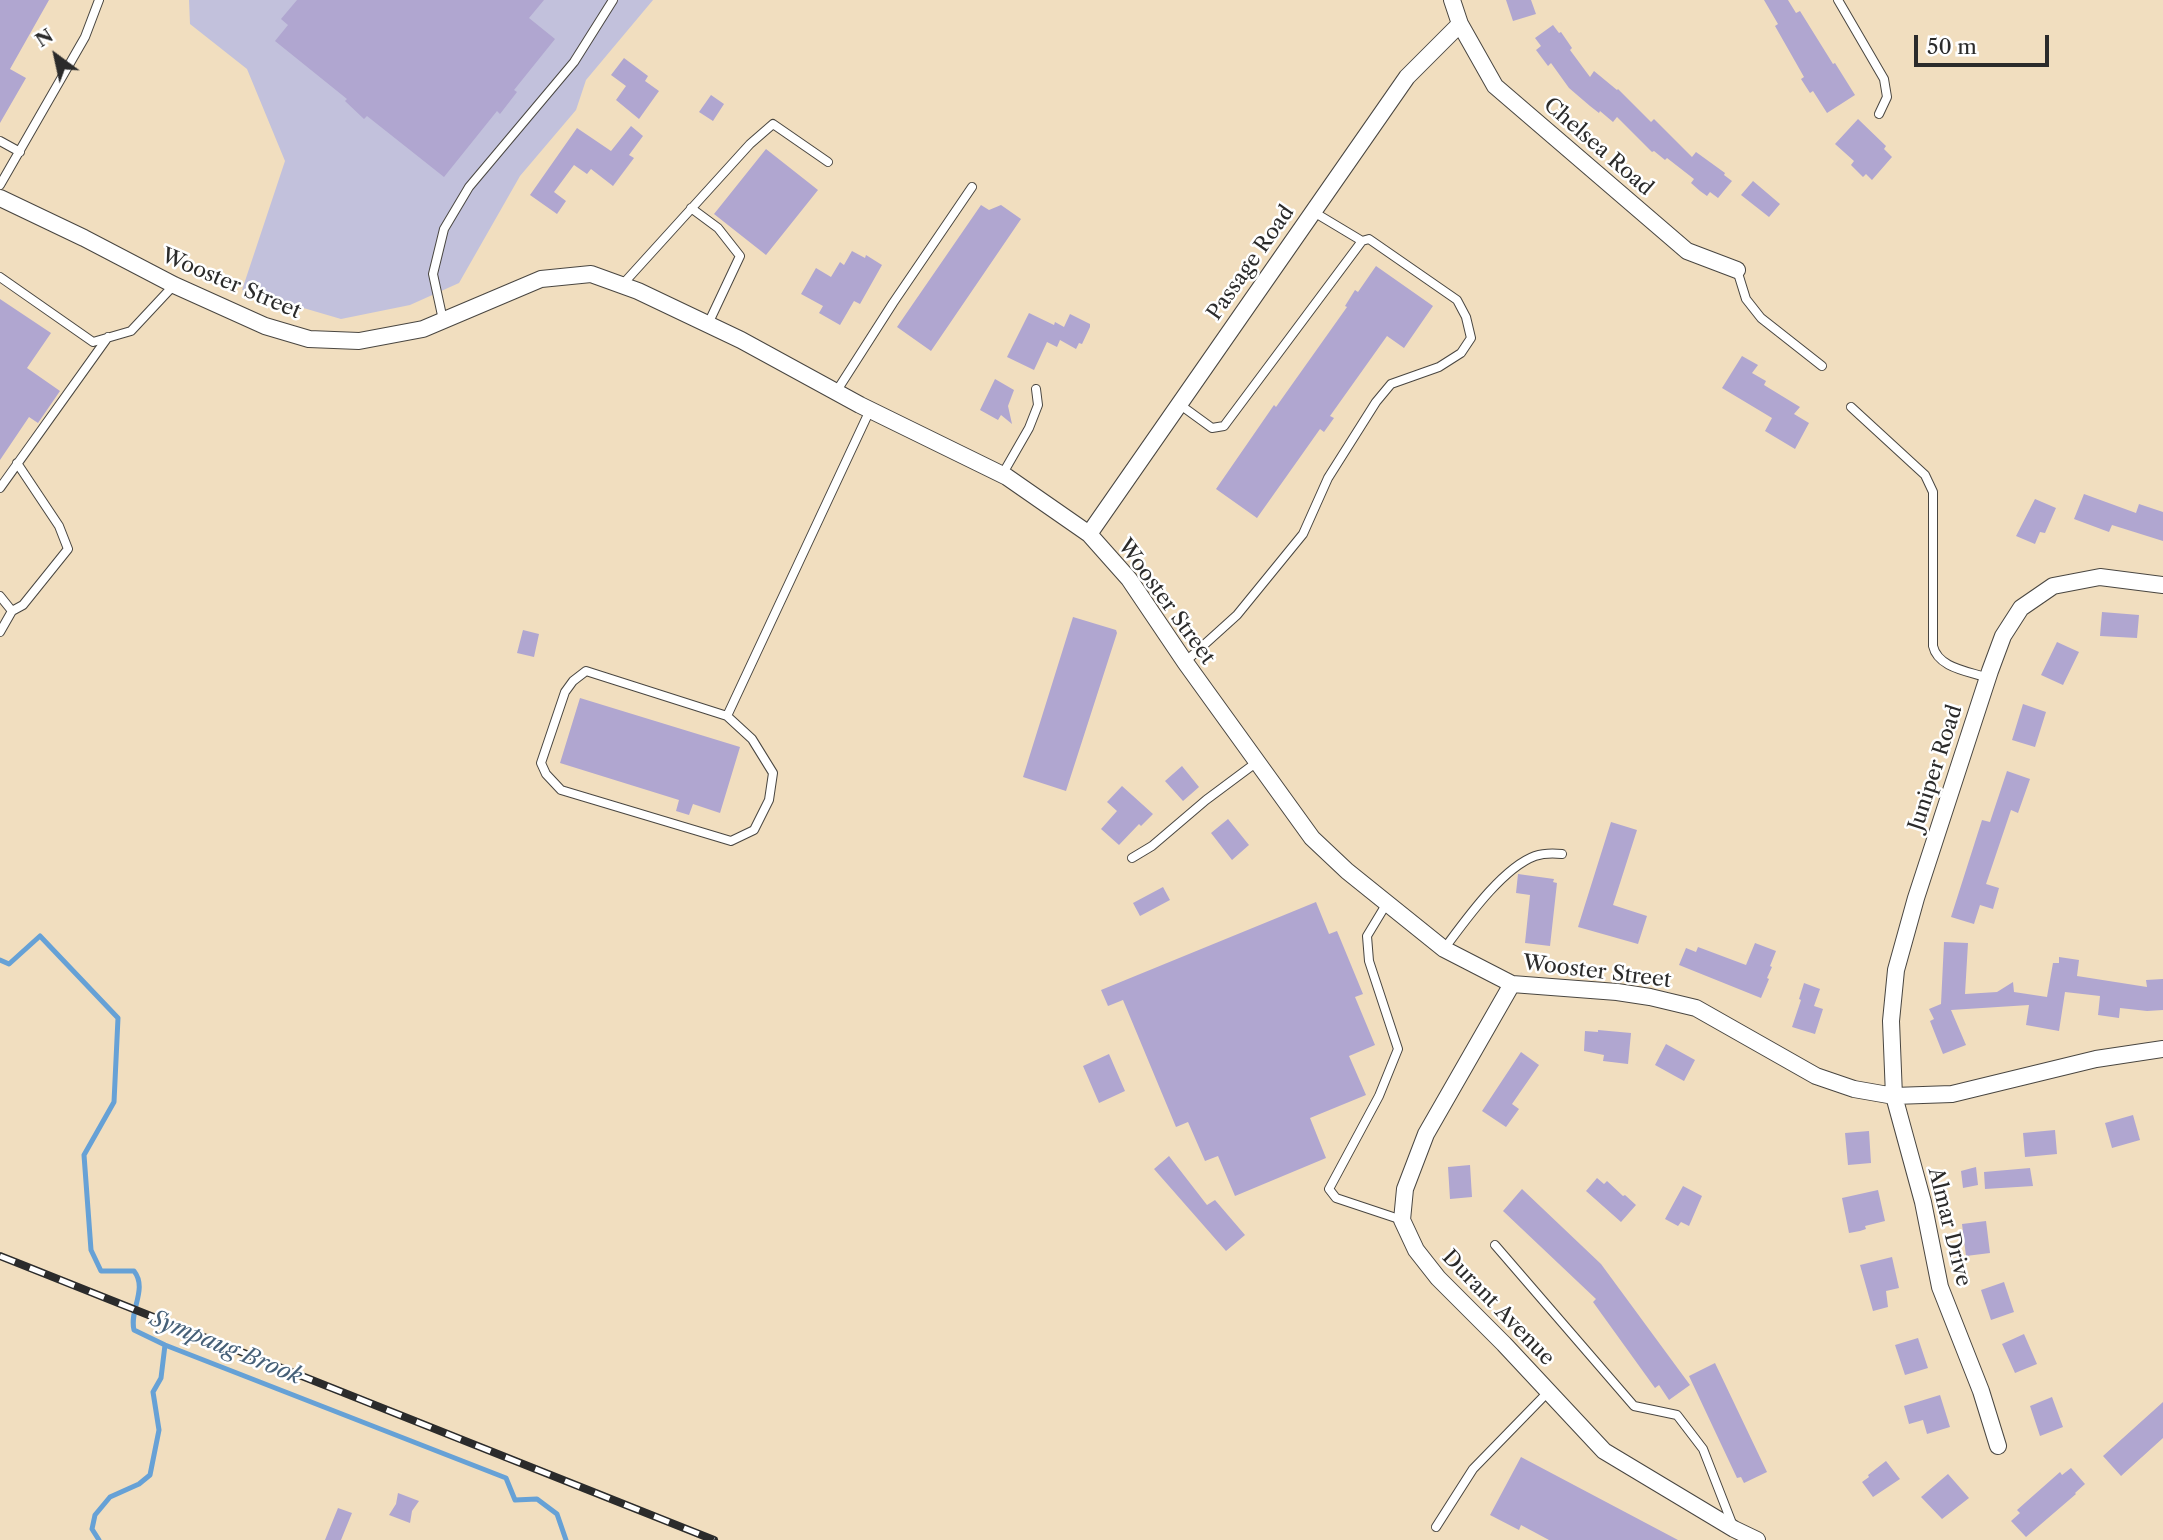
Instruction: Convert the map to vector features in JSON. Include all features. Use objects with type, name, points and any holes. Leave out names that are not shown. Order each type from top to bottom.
[{"type":"street","name":"Chelsea Road","points":[[1452,0],[1460,24],[1495,86],[1687,251],[1737,270]]},
{"type":"street","name":"Passage Road","points":[[1089,534],[1406,77],[1460,24]]},
{"type":"street","name":"Wooster Street","points":[[0,198],[174,285],[265,326],[309,339],[359,341],[423,329],[541,279],[592,274],[741,340],[870,410],[1002,475],[1089,534],[1129,579],[1185,662],[1312,838],[1347,871],[1444,949],[1512,984],[1617,992],[1696,1008],[1816,1076],[1854,1089],[1894,1096],[1952,1094],[2096,1059],[2163,1049]]},
{"type":"street","name":"Juniper Road","points":[[1894,1096],[1891,1021],[1896,970],[1916,898],[2003,636],[2021,608],[2053,586],[2100,577],[2163,585]]},
{"type":"street","points":[[1402,1220],[1405,1189],[1426,1134],[1512,984]]},
{"type":"street","name":"Almar Drive","points":[[1894,1096],[1923,1202],[1940,1287],[1981,1391],[1998,1446]]},
{"type":"street","name":"Durant Avenue","points":[[1402,1220],[1416,1250],[1438,1278],[1604,1451],[1757,1540]]},
{"type":"lane","points":[[0,185],[85,37],[99,0]]},
{"type":"lane","points":[[443,320],[433,274],[444,229],[469,187],[574,62],[614,0]]},
{"type":"lane","points":[[1838,0],[1884,79],[1887,97],[1879,114]]},
{"type":"lane","points":[[622,285],[750,144],[773,124],[828,162]]},
{"type":"lane","points":[[0,141],[20,152]]},
{"type":"lane","points":[[836,392],[972,187]]},
{"type":"lane","points":[[691,208],[718,228],[740,256],[708,324]]},
{"type":"lane","points":[[1312,211],[1362,241]]},
{"type":"lane","points":[[1179,404],[1212,428],[1224,426],[1362,241],[1369,239],[1457,300],[1466,317],[1471,338],[1461,353],[1439,367],[1391,384],[1376,402],[1328,478],[1303,534],[1237,615],[1185,662]]},
{"type":"lane","points":[[1737,270],[1746,299],[1761,318],[1822,366]]},
{"type":"lane","points":[[0,277],[93,342],[131,331],[174,285]]},
{"type":"lane","points":[[0,488],[108,337]]},
{"type":"lane","points":[[1002,475],[1029,428],[1038,405],[1036,389]]},
{"type":"lane","points":[[1851,407],[1925,475],[1933,492],[1935,655],[1941,662],[1988,678]]},
{"type":"lane","points":[[727,716],[870,410]]},
{"type":"lane","points":[[0,632],[12,611],[23,605],[68,549],[59,526],[17,463]]},
{"type":"lane","points":[[0,596],[12,611]]},
{"type":"lane","points":[[586,671],[727,716],[752,739],[773,773],[769,800],[754,830],[731,841],[561,790],[546,774],[541,763],[565,692],[573,681],[586,671]]},
{"type":"lane","points":[[1132,858],[1152,846],[1206,800],[1257,762]]},
{"type":"lane","points":[[1444,949],[1469,916],[1518,865],[1536,856],[1562,854]]},
{"type":"lane","points":[[1387,904],[1367,936],[1369,961],[1398,1049],[1378,1096],[1329,1189],[1336,1198],[1402,1220]]},
{"type":"lane","points":[[1495,1245],[1634,1406],[1677,1415],[1703,1449],[1734,1529]]},
{"type":"lane","points":[[1436,1527],[1473,1469],[1549,1391]]},
{"type":"shaded area","points":[[189,0],[653,0],[586,80],[576,110],[520,176],[459,283],[410,305],[341,319],[242,290],[285,161],[247,69],[190,24]]},
{"type":"building","points":[[0,0],[49,0],[10,69],[26,78],[0,123]]},
{"type":"building","points":[[297,0],[544,0],[529,18],[555,39],[514,90],[517,92],[500,114],[497,111],[444,177],[367,116],[364,119],[345,101],[347,99],[275,41],[288,25],[281,19]]},
{"type":"building","points":[[1506,0],[1531,0],[1536,14],[1513,21]]},
{"type":"building","points":[[1764,0],[1788,0],[1796,13],[1800,11],[1855,95],[1827,113],[1813,91],[1810,93],[1801,79],[1804,77],[1775,26],[1778,24]]},
{"type":"building","points":[[1553,25],[1561,32],[1572,48],[1570,50],[1590,77],[1594,71],[1618,89],[1651,122],[1654,119],[1692,157],[1696,152],[1725,173],[1732,181],[1718,198],[1710,192],[1707,196],[1700,191],[1691,183],[1694,179],[1667,158],[1665,160],[1652,152],[1617,117],[1613,122],[1600,111],[1599,113],[1569,88],[1551,63],[1548,66],[1536,50],[1541,46],[1535,38]]},
{"type":"building","points":[[624,58],[648,76],[645,81],[659,91],[639,119],[616,100],[626,86],[611,75]]},
{"type":"building","points":[[711,95],[724,104],[713,121],[699,112]]},
{"type":"building","points":[[1858,119],[1886,146],[1884,149],[1892,157],[1872,180],[1866,174],[1863,177],[1851,165],[1854,161],[1835,144]]},
{"type":"building","points":[[631,126],[643,136],[629,155],[634,158],[613,186],[591,169],[587,174],[574,165],[554,192],[566,201],[557,214],[530,195],[577,128],[611,151]]},
{"type":"building","points":[[766,149],[818,190],[766,255],[714,214]]},
{"type":"building","points":[[1753,181],[1780,204],[1769,217],[1741,195]]},
{"type":"building","points":[[981,205],[989,210],[1001,205],[1021,219],[931,351],[897,327]]},
{"type":"building","points":[[852,251],[865,258],[866,255],[882,265],[860,304],[854,301],[840,325],[819,313],[823,306],[801,294],[816,268],[831,277],[840,262],[844,265]]},
{"type":"building","points":[[1376,266],[1433,306],[1404,348],[1387,336],[1330,416],[1334,418],[1324,432],[1320,429],[1257,518],[1216,489],[1347,307],[1345,306],[1355,290],[1358,292]]},
{"type":"building","points":[[0,299],[51,333],[27,368],[60,391],[38,423],[29,417],[0,460]]},
{"type":"building","points":[[1029,313],[1064,327],[1070,314],[1090,324],[1090,327],[1082,344],[1079,343],[1076,349],[1060,340],[1057,347],[1047,342],[1034,370],[1007,357]]},
{"type":"building","points":[[1742,356],[1758,365],[1752,373],[1766,381],[1764,385],[1800,407],[1794,414],[1809,423],[1795,449],[1765,431],[1772,418],[1722,388]]},
{"type":"building","points":[[995,379],[1014,390],[1008,406],[1012,424],[1001,415],[998,420],[980,410]]},
{"type":"building","points":[[2084,494],[2136,513],[2139,504],[2163,512],[2163,541],[2112,525],[2109,532],[2074,519]]},
{"type":"building","points":[[2035,499],[2056,508],[2045,533],[2040,532],[2035,544],[2016,536]]},
{"type":"building","points":[[2102,612],[2139,615],[2137,638],[2100,636]]},
{"type":"building","points":[[1073,617],[1116,630],[1117,633],[1066,791],[1023,777]]},
{"type":"building","points":[[523,630],[539,634],[534,657],[517,653]]},
{"type":"building","points":[[2057,642],[2079,652],[2063,685],[2041,675]]},
{"type":"building","points":[[580,698],[740,747],[720,813],[693,804],[689,815],[676,811],[679,800],[560,763]]},
{"type":"building","points":[[2023,704],[2046,712],[2035,747],[2012,740]]},
{"type":"building","points":[[1182,766],[1199,787],[1183,801],[1165,781]]},
{"type":"building","points":[[2007,771],[2030,779],[2018,813],[2011,810],[1986,884],[1999,888],[1993,909],[1980,905],[1974,924],[1951,917],[1982,820],[1990,822]]},
{"type":"building","points":[[1122,786],[1153,814],[1119,845],[1101,829],[1117,811],[1107,802]]},
{"type":"building","points":[[1228,819],[1249,845],[1232,860],[1211,833]]},
{"type":"building","points":[[1611,822],[1637,830],[1613,905],[1647,916],[1638,944],[1578,927]]},
{"type":"building","points":[[1518,874],[1554,879],[1553,882],[1557,883],[1550,946],[1525,943],[1530,895],[1516,893]]},
{"type":"building","points":[[1163,887],[1170,900],[1140,916],[1133,903]]},
{"type":"building","points":[[1316,902],[1329,934],[1337,931],[1363,994],[1355,997],[1375,1045],[1349,1056],[1366,1095],[1310,1118],[1326,1158],[1235,1196],[1218,1156],[1205,1161],[1188,1122],[1176,1127],[1123,1000],[1108,1006],[1101,990]]},
{"type":"building","points":[[1944,942],[1968,943],[1965,994],[1997,992],[2013,982],[2014,992],[2047,997],[2053,963],[2059,963],[2059,957],[2079,960],[2077,976],[2147,987],[2146,980],[2163,979],[2163,1010],[2120,1008],[2119,1018],[2098,1015],[2100,996],[2065,992],[2059,1031],[2026,1025],[2029,1005],[1951,1010],[1966,1045],[1943,1054],[1930,1021],[1934,1019],[1929,1009],[1941,1004]]},
{"type":"building","points":[[1755,943],[1776,951],[1761,998],[1679,965],[1686,948],[1696,952],[1698,947],[1746,965]]},
{"type":"building","points":[[1804,983],[1820,989],[1814,1006],[1823,1009],[1815,1034],[1792,1027]]},
{"type":"building","points":[[1585,1031],[1631,1033],[1628,1064],[1603,1061],[1604,1055],[1584,1051]]},
{"type":"building","points":[[1666,1044],[1695,1060],[1684,1081],[1655,1065]]},
{"type":"building","points":[[1521,1052],[1539,1065],[1512,1104],[1519,1109],[1506,1127],[1482,1111]]},
{"type":"building","points":[[1109,1054],[1125,1091],[1099,1103],[1083,1066]]},
{"type":"building","points":[[2133,1115],[2140,1140],[2112,1148],[2105,1123]]},
{"type":"building","points":[[2055,1130],[2057,1154],[2025,1157],[2023,1133]]},
{"type":"building","points":[[1869,1131],[1871,1163],[1848,1165],[1845,1133]]},
{"type":"building","points":[[1169,1156],[1207,1205],[1215,1200],[1245,1235],[1226,1251],[1154,1169]]},
{"type":"building","points":[[1470,1165],[1472,1197],[1450,1199],[1448,1167]]},
{"type":"building","points":[[1976,1167],[1978,1185],[1963,1188],[1961,1171]]},
{"type":"building","points":[[2030,1168],[2033,1186],[1985,1189],[1984,1172]]},
{"type":"building","points":[[1597,1178],[1604,1184],[1607,1181],[1636,1205],[1621,1222],[1586,1191]]},
{"type":"building","points":[[1683,1186],[1702,1196],[1689,1226],[1681,1222],[1678,1226],[1665,1219]]},
{"type":"building","points":[[1522,1189],[1601,1264],[1690,1385],[1669,1400],[1659,1385],[1655,1388],[1593,1302],[1596,1299],[1503,1211]]},
{"type":"building","points":[[1878,1190],[1885,1221],[1849,1233],[1842,1198]]},
{"type":"building","points":[[1986,1221],[1990,1253],[1966,1256],[1962,1224]]},
{"type":"building","points":[[1892,1257],[1899,1288],[1886,1291],[1888,1307],[1873,1311],[1860,1265]]},
{"type":"building","points":[[2004,1282],[2014,1312],[1991,1320],[1981,1290]]},
{"type":"building","points":[[2024,1334],[2037,1364],[2015,1373],[2002,1344]]},
{"type":"building","points":[[1918,1338],[1928,1368],[1905,1375],[1895,1345]]},
{"type":"building","points":[[1715,1363],[1767,1472],[1744,1483],[1741,1477],[1737,1478],[1689,1376]]},
{"type":"building","points":[[1940,1395],[1950,1427],[1927,1434],[1923,1420],[1909,1424],[1904,1406]]},
{"type":"building","points":[[2052,1397],[2063,1427],[2040,1436],[2030,1406]]},
{"type":"building","points":[[2163,1402],[2163,1438],[2121,1476],[2103,1456]]},
{"type":"building","points":[[1521,1457],[1678,1540],[1549,1540],[1521,1525],[1519,1530],[1490,1515]]},
{"type":"building","points":[[1886,1461],[1900,1479],[1873,1497],[1862,1482]]},
{"type":"building","points":[[2071,1468],[2085,1484],[2026,1537],[2011,1521],[2020,1513],[2017,1510],[2060,1472],[2062,1475]]},
{"type":"building","points":[[1948,1474],[1969,1498],[1942,1519],[1921,1497]]},
{"type":"building","points":[[398,1493],[419,1501],[412,1511],[410,1523],[389,1515],[396,1504]]},
{"type":"building","points":[[338,1508],[352,1513],[341,1540],[325,1540]]},
{"type":"waterway","name":"Sympaug Brook","points":[[0,960],[9,964],[40,936],[118,1018],[114,1102],[84,1155],[91,1250],[101,1271],[134,1271],[138,1278],[134,1330],[165,1345],[506,1478],[515,1500],[537,1499],[557,1514],[566,1540]]},
{"type":"waterway","points":[[99,1540],[92,1529],[95,1515],[110,1497],[139,1484],[150,1475],[159,1430],[153,1392],[161,1378],[165,1345]]},
{"type":"railway","points":[[0,1256],[714,1540]]}]
